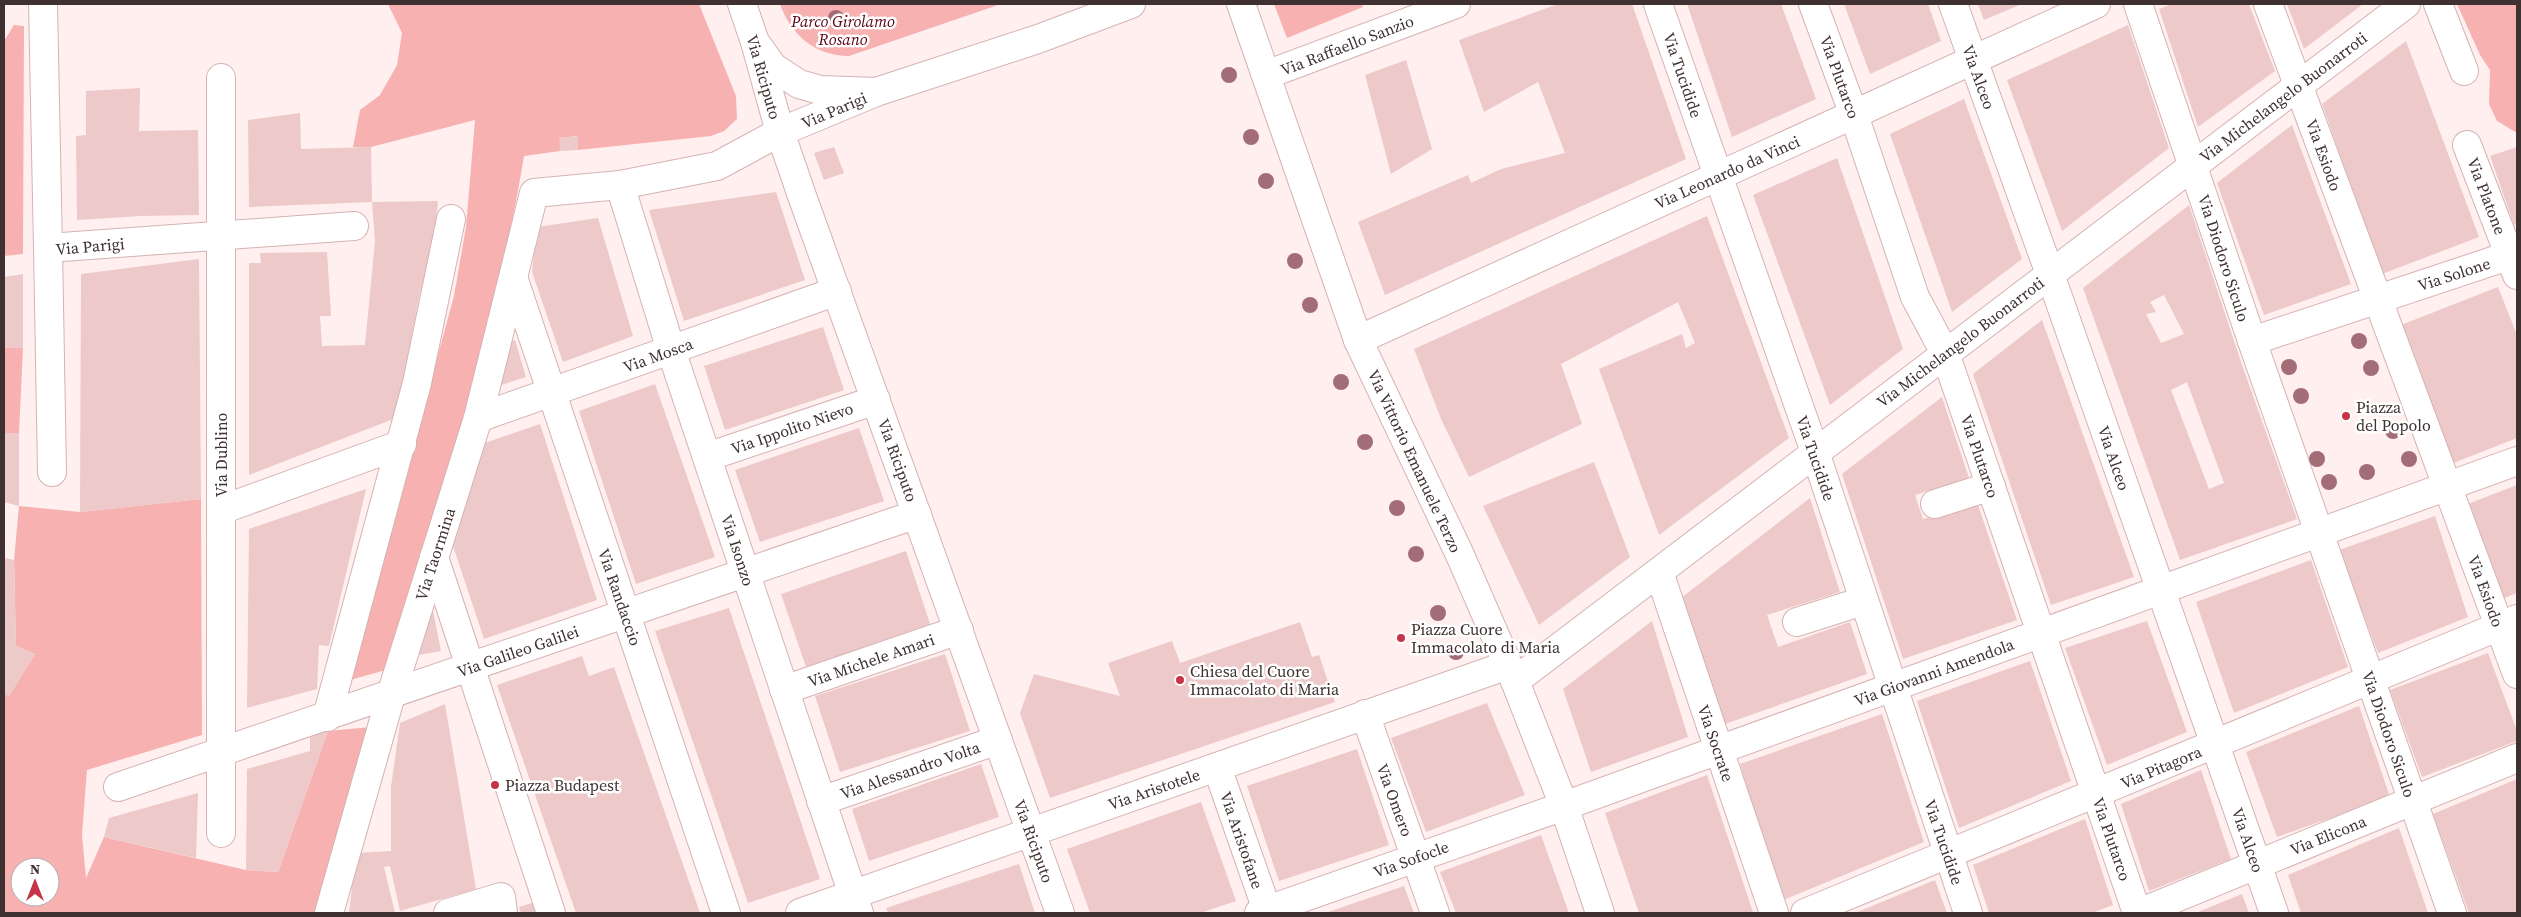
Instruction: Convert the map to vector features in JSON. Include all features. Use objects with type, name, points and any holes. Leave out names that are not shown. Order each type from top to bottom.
[{"type":"street","points":[[43,4],[48,248]]},
{"type":"street","name":"Via Riciputo","points":[[742,4],[755,42],[780,132],[1060,913]]},
{"type":"street","name":"Via Parigi","points":[[534,193],[620,186],[717,166],[780,132],[876,92],[1038,39],[1131,4]]},
{"type":"street","name":"Via Vittorio Emanuele Terzo","points":[[1241,4],[1358,340],[1460,555],[1511,673],[1564,806],[1600,913]]},
{"type":"street","name":"Via Raffaello Sanzio","points":[[1266,75],[1456,4]]},
{"type":"street","name":"Via Tucidide","points":[[1658,4],[1815,452],[1968,913]]},
{"type":"street","name":"Via Plutarco","points":[[1813,4],[1854,114],[1915,297],[1945,353],[2138,913]]},
{"type":"street","name":"Via Alceo","points":[[1953,4],[2050,274],[2274,913]]},
{"type":"street","name":"Via Leonardo da Vinci","points":[[1358,340],[2096,4]]},
{"type":"street","name":"Via Diodoro Siculo","points":[[2138,4],[2194,165],[2317,541],[2370,680],[2452,913]]},
{"type":"street","name":"Via Esiodo","points":[[2268,4],[2298,86],[2379,291],[2453,492],[2508,623],[2517,674]]},
{"type":"street","name":"Via Michelangelo Buonarroti","points":[[1511,673],[1658,572],[2406,4]]},
{"type":"street","points":[[2438,4],[2464,71]]},
{"type":"street","points":[[755,42],[773,67],[799,84],[820,90],[876,92]]},
{"type":"street","name":"Via Dublino","points":[[221,78],[221,832]]},
{"type":"street","name":"Via Platone","points":[[2468,144],[2515,261]]},
{"type":"street","name":"Via Isonzo","points":[[620,186],[671,350],[855,904]]},
{"type":"street","name":"Via Taormina","points":[[329,913],[391,695],[478,418],[514,280],[534,193]]},
{"type":"street","points":[[327,717],[402,444],[441,278],[451,219]]},
{"type":"street","name":"Via Parigi","points":[[52,472],[48,248],[354,226]]},
{"type":"street","name":"Via Solone","points":[[2252,341],[2379,291],[2515,261]]},
{"type":"street","name":"Via Randaccio","points":[[514,280],[726,913]]},
{"type":"street","name":"Via Mosca","points":[[478,418],[837,291]]},
{"type":"street","name":"Via Ippolito Nievo","points":[[707,457],[876,400]]},
{"type":"street","points":[[221,510],[402,444]]},
{"type":"street","points":[[2453,492],[2517,460]]},
{"type":"street","points":[[1935,504],[1991,486]]},
{"type":"street","name":"Via Giovanni Amendola","points":[[1564,806],[2160,590],[2317,541],[2453,492]]},
{"type":"street","name":"Via Galileo Galilei","points":[[118,787],[918,514]]},
{"type":"street","points":[[434,557],[549,905]]},
{"type":"street","name":"Via Socrate","points":[[1658,572],[1774,913]]},
{"type":"street","points":[[1798,622],[1863,601]]},
{"type":"street","name":"Via Pitagora","points":[[1805,913],[2508,623]]},
{"type":"street","name":"Via Michele Amari","points":[[784,690],[959,630]]},
{"type":"street","name":"Via Aristotele","points":[[800,913],[855,904],[1031,832],[1364,714],[1511,673]]},
{"type":"street","name":"Via Omero","points":[[1364,714],[1435,913]]},
{"type":"street","name":"Via Alessandro Volta","points":[[821,801],[998,740]]},
{"type":"street","name":"Via Elicona","points":[[2138,913],[2517,758]]},
{"type":"street","name":"Via Aristofane","points":[[1217,767],[1265,912]]},
{"type":"street","name":"Via Sofocle","points":[[1265,912],[1564,806]]},
{"type":"street","points":[[448,913],[502,905]]},
{"type":"green space","points":[[388,4],[699,4],[736,96],[737,119],[724,131],[711,136],[578,150],[578,136],[560,138],[560,151],[524,156],[498,287],[482,351],[386,670],[350,680],[454,296],[466,227],[475,120],[371,147],[353,147],[360,110],[380,95],[397,65],[402,33]]},
{"type":"green space","name":"Parco Girolamo Rosano","points":[[780,4],[1001,4],[849,56],[825,52],[806,42],[791,25]]},
{"type":"green space","points":[[1274,4],[1362,4],[1363,7],[1287,38]]},
{"type":"green space","points":[[2457,4],[2517,4],[2517,133],[2497,121],[2489,104],[2490,70],[2480,55]]},
{"type":"green space","points":[[14,25],[24,26],[23,254],[4,256],[4,41]]},
{"type":"green space","points":[[4,348],[23,348],[19,433],[4,433]]},
{"type":"green space","points":[[201,499],[202,735],[87,770],[82,835],[86,878],[104,837],[246,870],[278,872],[328,731],[371,727],[316,913],[4,913],[4,693],[9,696],[35,654],[16,646],[14,560],[19,506],[80,512]]},
{"type":"building","points":[[1558,4],[1632,4],[1686,159],[1385,295],[1358,222],[1468,175],[1471,183],[1501,169],[1565,153],[1538,82],[1484,112],[1459,40]]},
{"type":"building","points":[[1687,4],[1781,4],[1816,99],[1732,137]]},
{"type":"building","points":[[1844,4],[1928,4],[1941,41],[1870,74]]},
{"type":"building","points":[[1978,4],[2022,4],[1984,20]]},
{"type":"building","points":[[2172,4],[2249,4],[2275,71],[2198,127],[2159,9]]},
{"type":"building","points":[[2287,4],[2363,4],[2304,49]]},
{"type":"building","points":[[2128,25],[2169,148],[2062,231],[2007,80]]},
{"type":"building","points":[[2406,41],[2479,237],[2382,274],[2322,104]]},
{"type":"building","points":[[1406,60],[1432,149],[1391,174],[1365,75]]},
{"type":"building","points":[[140,88],[139,131],[198,130],[199,215],[77,220],[76,136],[86,135],[86,91]]},
{"type":"building","points":[[1964,99],[2022,259],[1952,312],[1890,134]]},
{"type":"building","points":[[300,113],[301,149],[371,147],[372,202],[249,207],[248,120]]},
{"type":"building","points":[[2292,125],[2351,284],[2264,315],[2217,183]]},
{"type":"building","points":[[578,136],[578,150],[560,151],[559,138]]},
{"type":"building","points":[[834,147],[844,173],[824,180],[814,153]]},
{"type":"building","points":[[2517,147],[2517,224],[2514,225],[2490,156]]},
{"type":"building","points":[[1837,158],[1903,349],[1830,405],[1753,195]]},
{"type":"building","points":[[776,192],[805,280],[684,321],[649,210]]},
{"type":"building","points":[[438,201],[434,239],[419,297],[396,418],[249,475],[249,263],[261,263],[260,253],[327,252],[331,316],[320,316],[322,346],[365,345],[375,241],[372,202]]},
{"type":"building","points":[[2189,205],[2241,362],[2297,519],[2180,560],[2083,288]],"holes":[[[2164,295],[2184,334],[2161,343],[2146,314],[2156,312],[2150,302]],[[2187,382],[2224,483],[2209,489],[2171,390]]]},
{"type":"building","points":[[1707,216],[1789,438],[1659,535],[1599,369],[1682,334],[1686,348],[1695,343],[1678,302],[1561,364],[1582,424],[1469,477],[1441,419],[1414,349]]},
{"type":"building","points":[[598,218],[633,336],[563,362],[532,272],[537,227]]},
{"type":"building","points":[[199,259],[201,499],[80,512],[81,274]]},
{"type":"building","points":[[23,274],[23,348],[4,348],[4,277]]},
{"type":"building","points":[[2498,287],[2517,335],[2517,438],[2451,464],[2401,325]]},
{"type":"building","points":[[2042,320],[2134,577],[2051,605],[1973,374]]},
{"type":"building","points":[[823,327],[844,390],[725,430],[704,366]]},
{"type":"building","points":[[515,340],[526,377],[498,386],[504,344]]},
{"type":"building","points":[[655,384],[715,557],[636,584],[579,411]]},
{"type":"building","points":[[1942,397],[1969,478],[1915,495],[1923,519],[1977,502],[2017,620],[1903,659],[1842,474]]},
{"type":"building","points":[[540,424],[597,600],[484,639],[452,543],[479,445]]},
{"type":"building","points":[[859,428],[884,501],[760,542],[735,470]]},
{"type":"building","points":[[4,433],[19,433],[19,506],[4,502]]},
{"type":"building","points":[[1594,462],[1630,557],[1539,625],[1483,506]]},
{"type":"building","points":[[2517,485],[2517,593],[2502,599],[2465,505]]},
{"type":"building","points":[[366,489],[329,646],[319,645],[317,689],[247,708],[249,529]]},
{"type":"building","points":[[1810,498],[1840,592],[1767,615],[1778,647],[1850,622],[1867,674],[1725,724],[1681,598]]},
{"type":"building","points":[[2435,516],[2468,617],[2378,653],[2339,550]]},
{"type":"building","points":[[906,551],[930,624],[806,667],[781,594]]},
{"type":"building","points":[[4,558],[14,560],[16,646],[35,654],[9,697],[4,693]]},
{"type":"building","points":[[2311,560],[2348,667],[2234,713],[2196,602]]},
{"type":"building","points":[[729,608],[820,879],[748,903],[655,631]]},
{"type":"building","points":[[433,611],[441,651],[413,656],[424,613]]},
{"type":"building","points":[[1652,621],[1688,737],[1591,772],[1563,689]]},
{"type":"building","points":[[2147,621],[2187,732],[2107,765],[2065,648]]},
{"type":"building","points":[[1300,622],[1312,657],[1319,655],[1335,702],[1050,798],[1020,713],[1034,674],[1120,696],[1108,663],[1172,641],[1180,663]]},
{"type":"building","points":[[2488,653],[2517,731],[2517,741],[2422,777],[2390,690]]},
{"type":"building","points":[[945,654],[970,731],[840,772],[815,696]]},
{"type":"building","points":[[582,656],[589,676],[614,667],[700,913],[576,913],[497,685]]},
{"type":"building","points":[[2030,661],[2071,781],[1959,828],[1917,701]]},
{"type":"building","points":[[1487,703],[1525,795],[1426,832],[1391,738]]},
{"type":"building","points":[[445,704],[476,889],[400,911],[390,866],[384,867],[395,913],[349,913],[356,853],[391,851],[391,787],[400,723]]},
{"type":"building","points":[[2359,706],[2390,797],[2277,837],[2246,752]]},
{"type":"building","points":[[1882,714],[1924,842],[1781,901],[1740,764]]},
{"type":"building","points":[[328,731],[278,872],[246,870],[247,769],[310,751],[310,736]]},
{"type":"building","points":[[1357,749],[1389,845],[1279,881],[1247,786]]},
{"type":"building","points":[[981,764],[999,817],[869,861],[852,809]]},
{"type":"building","points":[[2201,770],[2231,859],[2149,891],[2121,804]]},
{"type":"building","points":[[1707,775],[1753,912],[1639,913],[1605,813]]},
{"type":"building","points":[[2517,779],[2517,913],[2469,913],[2433,814]]},
{"type":"building","points":[[198,793],[196,858],[104,837],[109,818]]},
{"type":"building","points":[[1201,802],[1236,901],[1200,913],[1090,913],[1067,849]]},
{"type":"building","points":[[2085,819],[2113,905],[2092,913],[1989,913],[1973,865]]},
{"type":"building","points":[[2399,828],[2428,913],[2301,913],[2288,875]]},
{"type":"building","points":[[1541,835],[1569,913],[1456,913],[1440,872]]},
{"type":"building","points":[[1019,864],[1035,913],[888,913],[886,908]]},
{"type":"building","points":[[1935,880],[1947,913],[1855,913],[1867,908]]},
{"type":"building","points":[[1404,886],[1414,913],[1325,913]]},
{"type":"building","points":[[2242,894],[2249,913],[2196,913],[2203,910]]},
{"type":"building","points":[[535,902],[538,913],[521,913],[519,907]]},
{"type":"place","name":"Piazza del Popolo","points":[[2346,416]]},
{"type":"place","name":"Piazza Cuore Immacolato di Maria","points":[[1401,638]]},
{"type":"place","name":"Chiesa del Cuore Immacolato di Maria","points":[[1180,680]]},
{"type":"place","name":"Piazza Budapest","points":[[495,785]]}]
